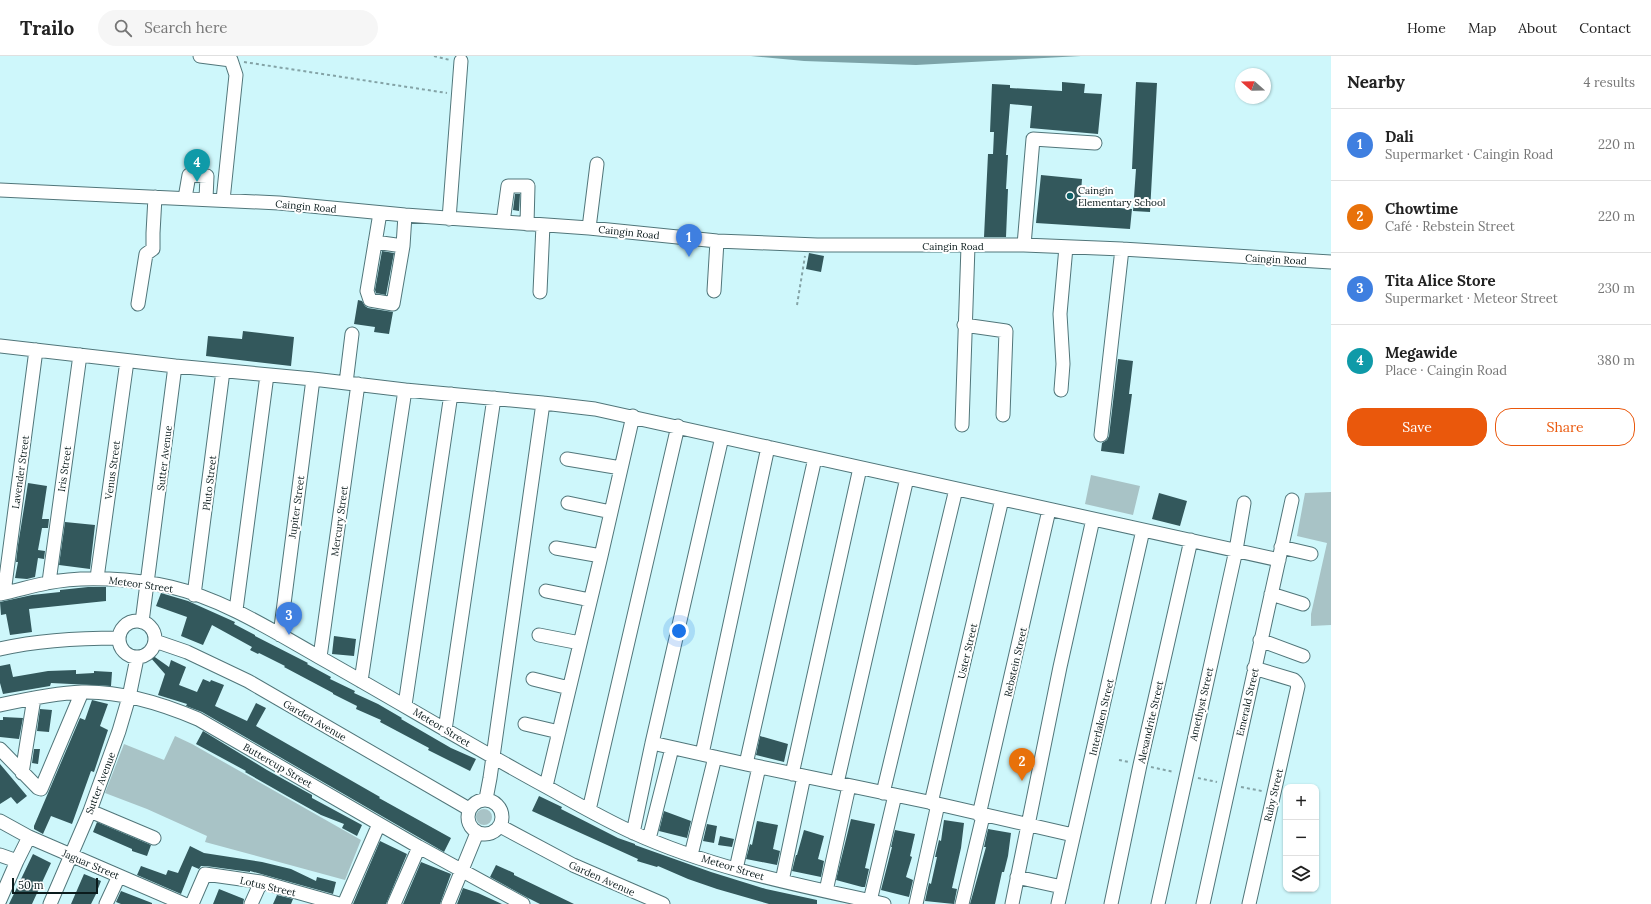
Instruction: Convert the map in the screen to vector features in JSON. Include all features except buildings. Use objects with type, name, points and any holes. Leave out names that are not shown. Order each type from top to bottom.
[{"type":"street","points":[[200,56],[231,60],[236,75],[224,200]]},
{"type":"street","points":[[449,219],[460,61]]},
{"type":"street","points":[[1024,245],[1033,139],[1095,144]]},
{"type":"street","points":[[589,228],[597,164]]},
{"type":"street","points":[[185,198],[190,175],[207,176],[206,199]]},
{"type":"street","points":[[503,222],[508,186],[528,186],[527,224]]},
{"type":"street","name":"Caingin Road","points":[[0,190],[279,203],[449,219],[589,228],[717,241],[807,245],[1024,245],[1122,249],[1331,262]]},
{"type":"street","points":[[138,304],[146,254],[154,248],[153,233],[155,197]]},
{"type":"street","points":[[380,213],[367,291],[370,300],[393,304],[403,246],[405,215]]},
{"type":"street","points":[[540,292],[543,225]]},
{"type":"street","points":[[714,291],[717,241]]},
{"type":"street","points":[[375,242],[403,246]]},
{"type":"street","points":[[962,425],[964,325],[968,246]]},
{"type":"street","points":[[1061,390],[1063,364],[1060,314],[1066,247]]},
{"type":"street","points":[[1101,435],[1122,249]]},
{"type":"street","points":[[964,325],[1006,331],[1003,415]]},
{"type":"street","name":"Mercury Street","points":[[320,658],[352,383],[352,334]]},
{"type":"street","points":[[0,346],[127,361],[352,383],[405,390],[543,402],[595,409],[633,416],[815,458],[1278,560]]},
{"type":"street","name":"Lavender Street","points":[[2,594],[36,350]]},
{"type":"street","name":"Iris Street","points":[[49,582],[80,355]]},
{"type":"street","name":"Venus Street","points":[[98,578],[127,361]]},
{"type":"street","name":"Sutter Avenue","points":[[142,622],[175,366]]},
{"type":"street","name":"Pluto Street","points":[[194,595],[223,371]]},
{"type":"street","points":[[236,610],[267,375]]},
{"type":"street","name":"Jupiter Street","points":[[280,635],[313,379]]},
{"type":"street","points":[[362,680],[405,390]]},
{"type":"street","points":[[405,705],[451,394]]},
{"type":"street","points":[[446,730],[494,398]]},
{"type":"street","points":[[486,799],[543,402]]},
{"type":"street","points":[[546,786],[633,416]]},
{"type":"street","points":[[589,810],[678,426]]},
{"type":"street","points":[[633,833],[722,437]]},
{"type":"street","points":[[702,754],[768,447]]},
{"type":"street","points":[[746,764],[815,458]]},
{"type":"street","points":[[567,459],[621,468]]},
{"type":"street","points":[[782,882],[798,775],[860,468]]},
{"type":"street","points":[[826,891],[843,784],[907,478]]},
{"type":"street","points":[[870,901],[889,794],[956,489]]},
{"type":"street","name":"Uster Street","points":[[916,904],[935,804],[1002,499]]},
{"type":"street","name":"Emerald Street","points":[[1203,904],[1292,500]]},
{"type":"street","points":[[568,503],[611,512]]},
{"type":"street","name":"Amethyst Street","points":[[1158,904],[1236,550],[1244,503]]},
{"type":"street","name":"Rebstein Street","points":[[962,904],[1049,510]]},
{"type":"street","points":[[1012,904],[1027,825],[1093,519]]},
{"type":"street","name":"Interlaken Street","points":[[1058,904],[1143,530]]},
{"type":"street","name":"Alexandrite Street","points":[[1111,904],[1140,765],[1191,540]]},
{"type":"street","points":[[1281,547],[1311,554]]},
{"type":"street","points":[[556,548],[601,556]]},
{"type":"street","name":"Meteor Street","points":[[2,594],[49,582],[98,578],[148,583],[173,588],[194,595],[236,610],[362,680],[493,758],[633,833],[691,855],[736,869],[782,882],[884,904]]},
{"type":"street","points":[[546,591],[590,600]]},
{"type":"street","points":[[1271,594],[1303,604]]},
{"type":"street","points":[[134,621],[142,622],[148,624],[152,629],[155,641],[150,653],[137,658],[124,652],[120,646],[119,638],[121,631],[126,624],[134,621]]},
{"type":"street","points":[[539,635],[580,643]]},
{"type":"street","points":[[0,649],[47,641],[85,638],[119,638]]},
{"type":"street","points":[[1260,640],[1303,656]]},
{"type":"street","name":"Garden Avenue","points":[[155,641],[187,652],[248,681],[469,809]]},
{"type":"street","name":"Sutter Avenue","points":[[50,904],[90,811],[119,731],[129,697],[137,658]]},
{"type":"street","name":"Ruby Street","points":[[1249,904],[1298,686],[1294,680],[1254,668]]},
{"type":"street","points":[[533,679],[569,688]]},
{"type":"street","points":[[0,749],[39,789],[43,788],[82,692]]},
{"type":"street","name":"Buttercup Street","points":[[0,704],[82,692],[129,697],[175,709],[198,719],[462,871],[504,900],[523,904]]},
{"type":"street","points":[[22,773],[34,698]]},
{"type":"street","points":[[524,724],[559,732]]},
{"type":"street","points":[[652,743],[1073,835]]},
{"type":"street","points":[[649,839],[672,748]]},
{"type":"street","points":[[691,855],[715,757]]},
{"type":"street","points":[[736,869],[759,767]]},
{"type":"street","points":[[486,799],[493,801],[498,806],[502,812],[502,819],[500,826],[494,832],[486,834],[477,833],[473,830],[468,820],[469,809],[476,802],[486,799]]},
{"type":"street","points":[[90,811],[154,838]]},
{"type":"street","name":"Jaguar Street","points":[[0,821],[29,837],[119,876],[157,899],[184,904]]},
{"type":"street","points":[[344,904],[379,824]]},
{"type":"street","name":"Garden Avenue","points":[[500,826],[573,865],[663,904]]},
{"type":"street","points":[[448,904],[477,833]]},
{"type":"street","points":[[0,900],[29,837]]},
{"type":"street","points":[[394,904],[419,847]]},
{"type":"street","points":[[0,855],[17,861]]},
{"type":"street","name":"Lotus Street","points":[[192,904],[205,874],[261,882],[300,899],[339,904]]},
{"type":"street","points":[[106,904],[119,876]]},
{"type":"street","points":[[1017,877],[1062,887]]},
{"type":"street","points":[[251,904],[261,882]]},
{"type":"path","points":[[434,56],[460,61]]},
{"type":"path","points":[[231,60],[458,94]]},
{"type":"path","points":[[797,305],[807,245]]},
{"type":"path","points":[[1119,760],[1274,794]]},
{"type":"shaded area","points":[[751,56],[1081,56],[916,65],[804,61]]},
{"type":"shaded area","points":[[1091,475],[1140,486],[1133,515],[1085,504]]},
{"type":"shaded area","points":[[1331,492],[1331,625],[1311,626],[1311,614],[1327,543],[1297,536],[1305,493]]},
{"type":"shaded area","points":[[175,736],[192,744],[361,840],[345,880],[205,842],[207,836],[147,809],[105,793],[124,744],[164,760]]},
{"type":"shaded area","points":[[484,809],[491,814],[492,817],[487,824],[484,825],[477,820],[476,817],[481,810]]},
{"type":"place","name":"Megawide","points":[[197,182]]},
{"type":"place","name":"Caingin Elementary School","points":[[1070,196]]},
{"type":"place","name":"Dali","points":[[689,257]]},
{"type":"place","name":"Tita Alice Store","points":[[289,635]]},
{"type":"place","name":"Chowtime","points":[[1022,781]]}]
